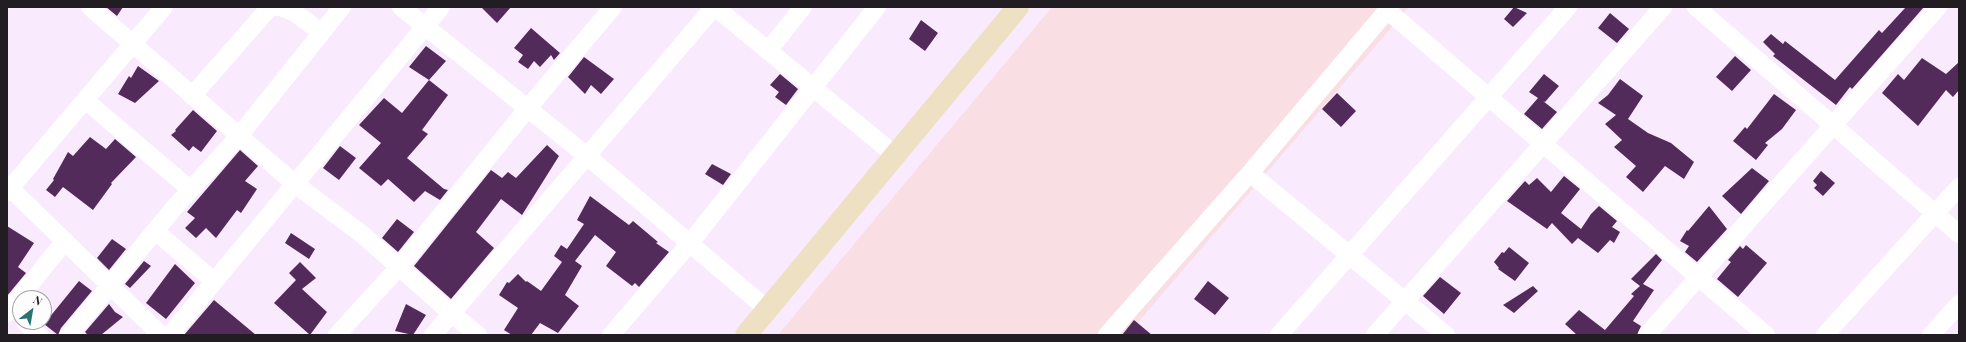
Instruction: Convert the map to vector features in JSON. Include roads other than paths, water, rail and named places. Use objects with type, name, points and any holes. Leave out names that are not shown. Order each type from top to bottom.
[{"type":"street","points":[[90,7],[294,184],[351,225],[478,335]]},
{"type":"street","points":[[161,335],[65,241],[8,189],[164,7]]},
{"type":"street","points":[[192,96],[270,8],[281,7],[295,13],[321,32]]},
{"type":"street","points":[[69,335],[190,190],[239,136],[342,7]]},
{"type":"street","points":[[401,7],[424,27],[588,156],[767,309]]},
{"type":"street","points":[[170,335],[441,7]]},
{"type":"street","points":[[432,335],[588,156],[714,7],[895,155]]},
{"type":"street","points":[[768,51],[803,7]]},
{"type":"street","points":[[611,335],[690,243],[877,7]]},
{"type":"street","points":[[746,335],[1018,7]]},
{"type":"street","points":[[1278,335],[1568,7]]},
{"type":"street","points":[[1375,335],[1663,7]]},
{"type":"street","points":[[1696,7],[1959,234]]},
{"type":"street","points":[[1647,335],[1938,7]]},
{"type":"street","points":[[1111,333],[1250,173],[1388,9],[1766,335]]},
{"type":"street","points":[[337,335],[399,267],[605,10]]},
{"type":"street","points":[[85,100],[190,190]]},
{"type":"street","points":[[1250,173],[1446,335]]},
{"type":"street","points":[[1825,335],[1959,187]]},
{"type":"street","points":[[155,231],[214,281]]},
{"type":"street","points":[[29,290],[65,241]]},
{"type":"street","points":[[1931,335],[1959,304]]}]
